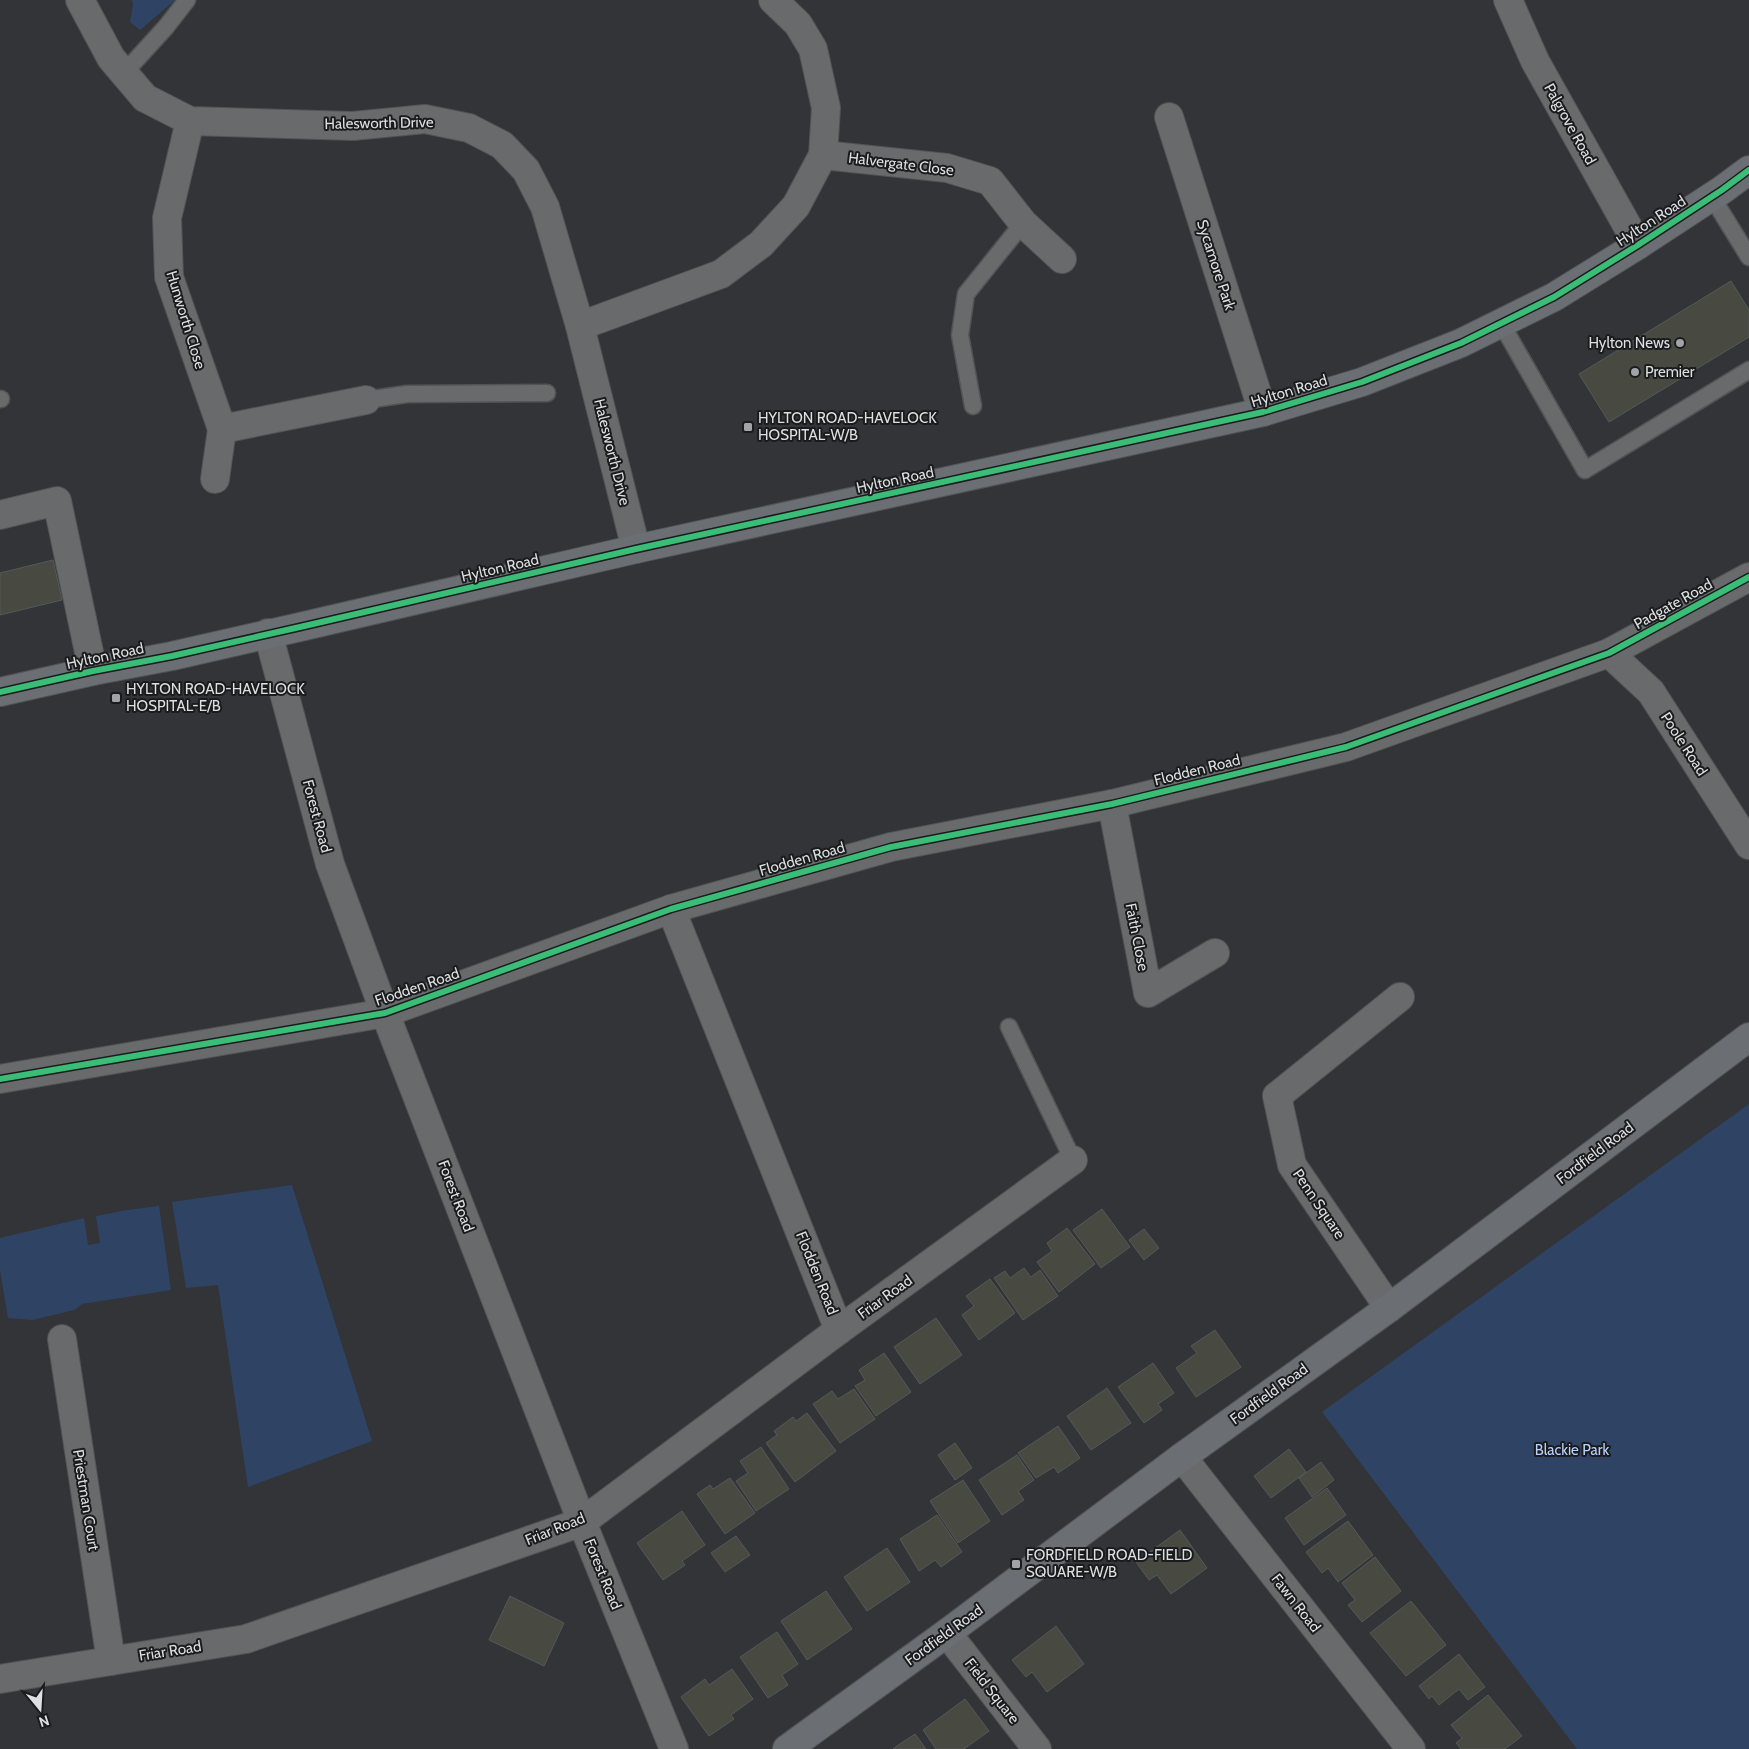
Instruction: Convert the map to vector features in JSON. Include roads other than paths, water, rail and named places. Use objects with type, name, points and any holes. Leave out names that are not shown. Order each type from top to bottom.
[{"type":"street","name":"Halesworth Drive","points":[[80,0],[111,58],[146,98],[190,121],[353,126],[426,119],[469,128],[502,145],[526,170],[545,207],[580,326],[636,549]]},
{"type":"street","points":[[580,326],[721,274],[762,244],[796,206],[823,155],[826,108],[813,50],[798,24],[773,0]]},
{"type":"street","name":"Palgrove Road","points":[[1508,0],[1535,61],[1638,245]]},
{"type":"street","name":"Sycamore Park","points":[[1169,117],[1262,412]]},
{"type":"street","name":"Hunworth Close","points":[[190,121],[167,218],[169,277],[222,429],[215,479]]},
{"type":"street","name":"Halvergate Close","points":[[823,155],[947,168],[990,181],[1023,223],[1062,259]]},
{"type":"street","name":"Hylton Road","points":[[0,692],[93,671],[172,656],[636,549],[1262,412],[1362,382],[1461,342],[1554,297],[1712,197],[1749,170]]},
{"type":"street","points":[[222,429],[366,400]]},
{"type":"street","points":[[0,515],[57,501],[93,671]]},
{"type":"street","name":"Padgate Road","points":[[1609,653],[1749,576]]},
{"type":"street","name":"Forest Road","points":[[268,633],[330,864],[385,1012],[582,1522],[674,1749]]},
{"type":"street","name":"Flodden Road","points":[[0,1079],[385,1012],[671,909],[891,847],[1112,804],[1346,747],[1609,653]]},
{"type":"street","name":"Poole Road","points":[[1609,653],[1651,692],[1749,845]]},
{"type":"street","name":"Faith Close","points":[[1112,804],[1148,993],[1216,953]]},
{"type":"street","name":"Flodden Road","points":[[671,909],[840,1330]]},
{"type":"street","name":"Penn Square","points":[[1389,1308],[1292,1165],[1277,1096],[1400,997]]},
{"type":"street","name":"Fordfield Road","points":[[788,1749],[1182,1457],[1389,1308],[1749,1037]]},
{"type":"street","name":"Friar Road","points":[[0,1679],[246,1639],[582,1522],[1073,1160]]},
{"type":"street","name":"Priestman Court","points":[[62,1339],[111,1661]]},
{"type":"street","name":"Fawn Road","points":[[1182,1457],[1411,1749]]},
{"type":"street","name":"Field Square","points":[[947,1633],[1037,1749]]},
{"type":"lane","points":[[124,73],[166,27],[186,0]]},
{"type":"lane","points":[[1712,197],[1749,257]]},
{"type":"lane","points":[[973,406],[960,335],[966,294],[1023,223]]},
{"type":"lane","points":[[1501,323],[1585,470],[1749,370]]},
{"type":"lane","points":[[366,400],[407,394],[547,393]]},
{"type":"lane","points":[[1009,1027],[1073,1160]]},
{"type":"place","name":"Hylton News","points":[[1680,343]]},
{"type":"place","name":"Premier","points":[[1635,372]]},
{"type":"place","name":"HYLTON ROAD-HAVELOCK HOSPITAL-W/B","points":[[748,427]]},
{"type":"place","name":"HYLTON ROAD-HAVELOCK HOSPITAL-E/B","points":[[116,698]]},
{"type":"place","name":"FORDFIELD ROAD-FIELD SQUARE-W/B","points":[[1016,1564]]},
{"type":"park label","name":"Blackie Park","points":[[1572,1450]]}]
